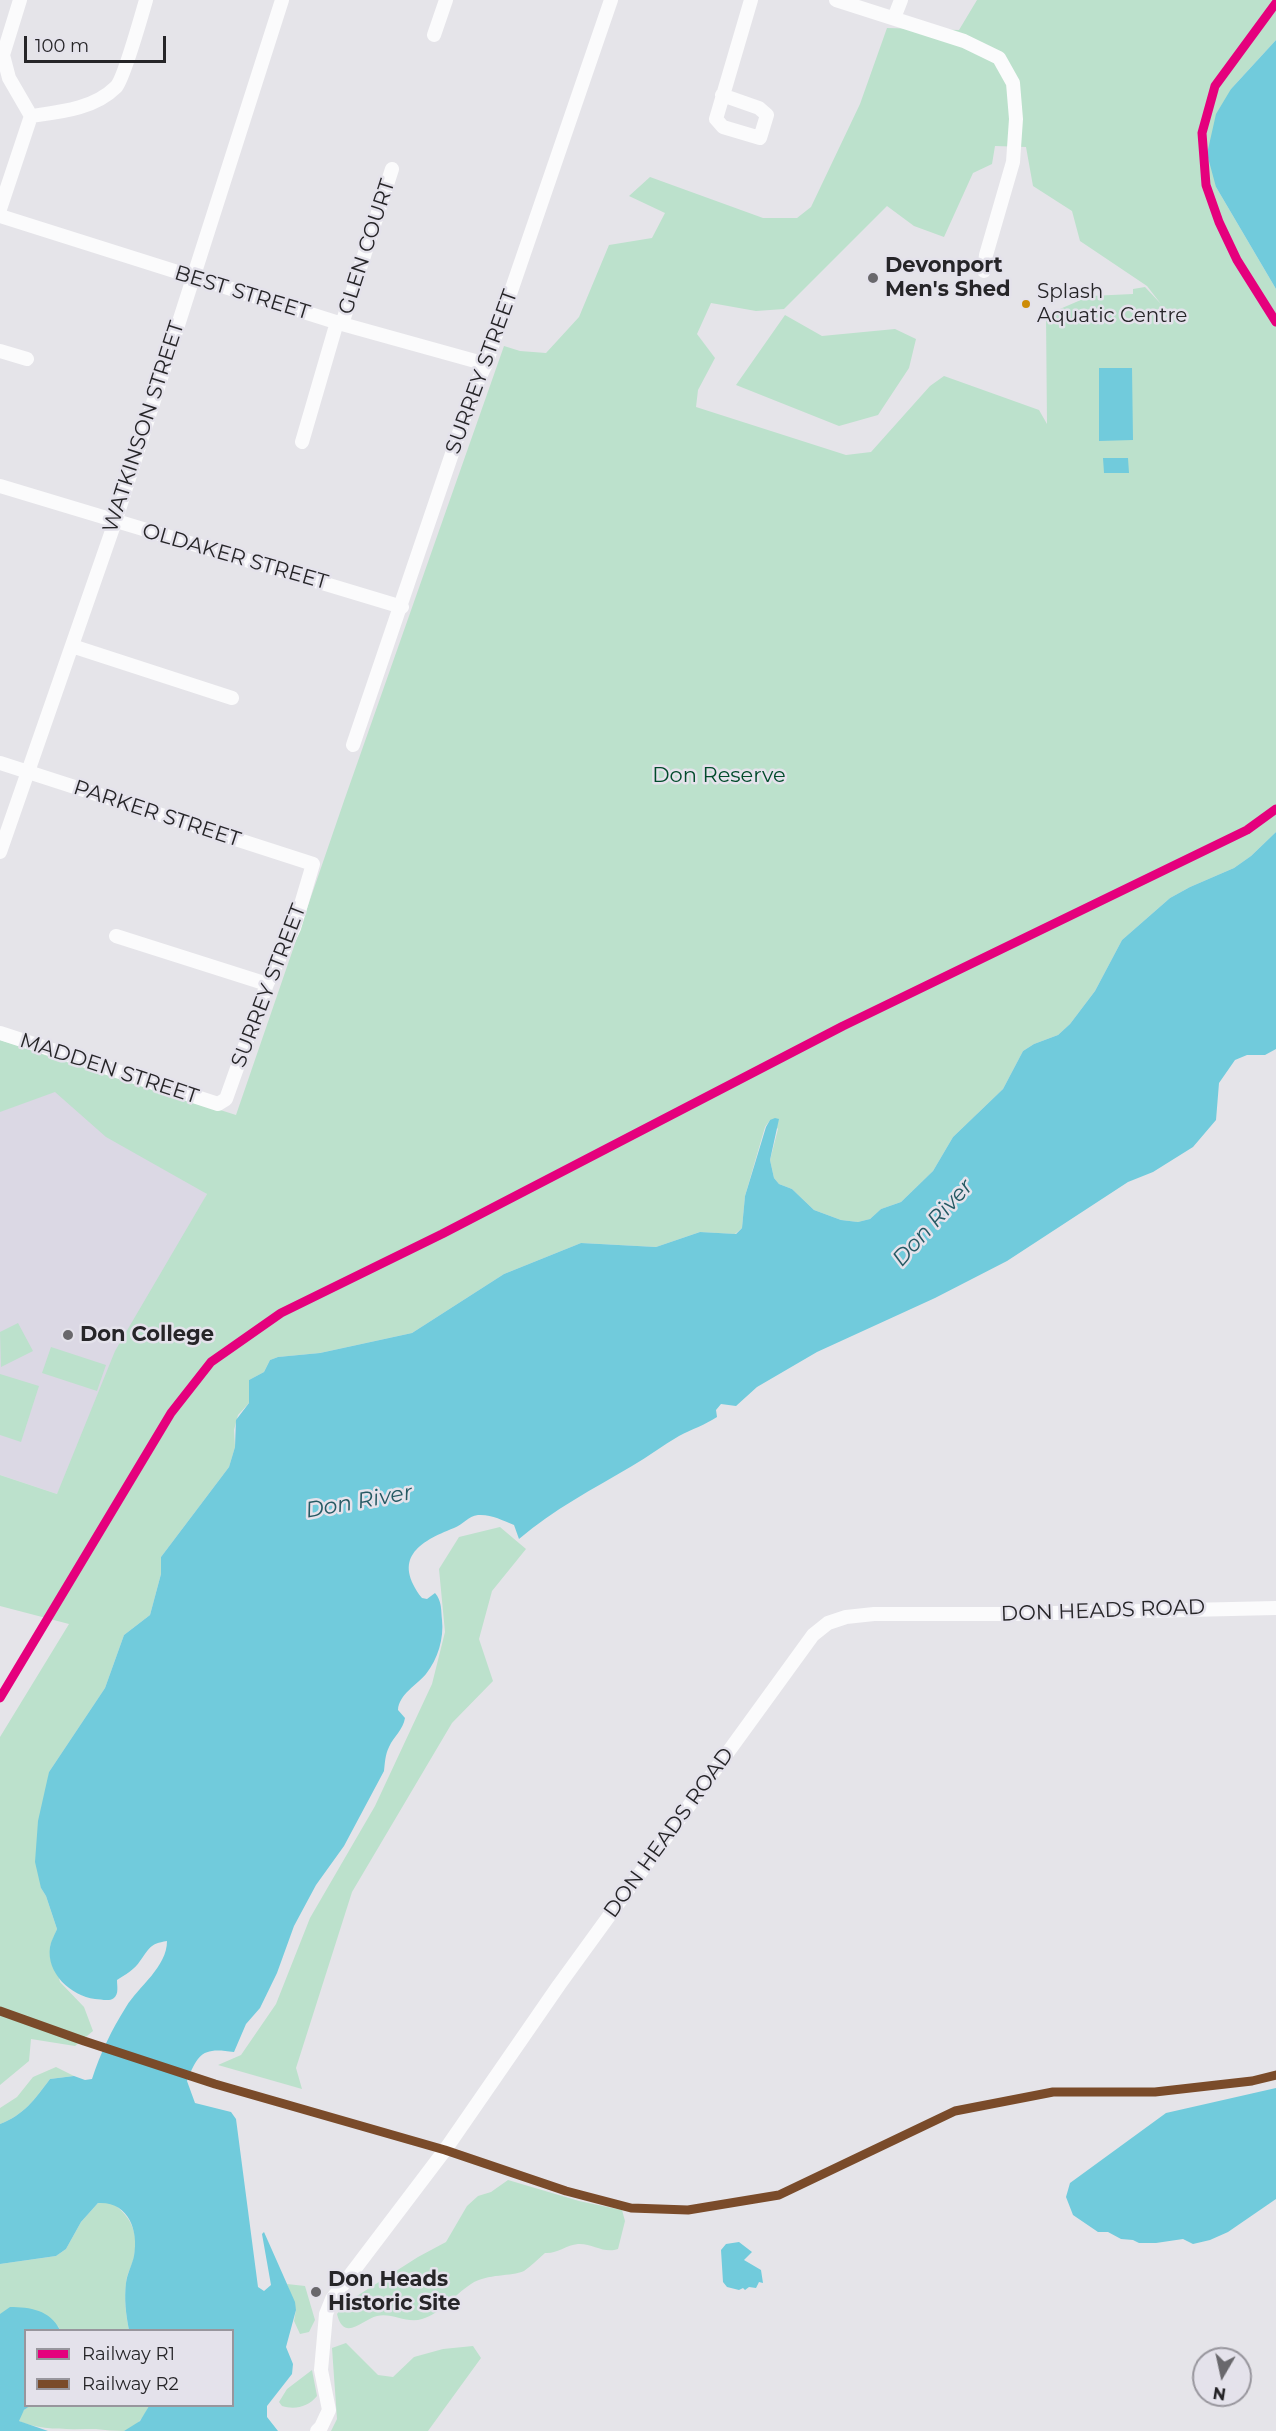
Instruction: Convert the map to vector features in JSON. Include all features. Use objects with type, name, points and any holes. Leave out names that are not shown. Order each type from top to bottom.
[{"type":"street","points":[[0,209],[30,116],[9,78],[3,55],[20,0]]},
{"type":"street","points":[[30,116],[93,104],[118,86],[146,0]]},
{"type":"street","name":"WATKINSON STREET","points":[[0,852],[115,522],[282,0]]},
{"type":"street","points":[[434,35],[446,0]]},
{"type":"street","name":"SURREY STREET","points":[[353,745],[364,708],[402,607],[474,389],[486,364],[611,0]]},
{"type":"street","points":[[722,95],[751,0]]},
{"type":"street","points":[[836,0],[964,41],[999,58],[1013,83],[1016,119],[1013,162],[986,255],[984,271]]},
{"type":"street","points":[[894,18],[901,0]]},
{"type":"street","name":"GLEN COURT","points":[[302,442],[393,169]]},
{"type":"street","name":"BEST STREET","points":[[0,216],[192,278],[486,364]]},
{"type":"street","points":[[0,351],[27,359]]},
{"type":"street","name":"OLDAKER STREET","points":[[0,486],[402,607]]},
{"type":"street","points":[[72,646],[232,698]]},
{"type":"street","name":"PARKER STREET","points":[[0,763],[314,864]]},
{"type":"street","name":"SURREY STREET","points":[[218,1104],[226,1099],[267,984],[294,928],[314,864]]},
{"type":"street","points":[[116,936],[267,984]]},
{"type":"street","name":"MADDEN STREET","points":[[0,1033],[218,1104]]},
{"type":"street","name":"DON HEADS ROAD","points":[[316,2431],[321,2427],[329,2410],[321,2370],[326,2314],[332,2299],[445,2150],[560,1985],[813,1635],[828,1623],[846,1617],[874,1614],[1010,1614],[1276,1608]]},
{"type":"shaded area","name":"Don College","points":[[0,1040],[207,1194],[57,1494],[0,1475]]},
{"type":"green space","name":"Don Reserve","points":[[977,0],[1276,0],[1276,40],[1231,89],[1216,187],[1276,289],[1276,832],[1251,856],[1234,868],[1170,898],[1122,940],[1095,991],[1070,1024],[1058,1035],[1023,1051],[1003,1089],[953,1137],[933,1171],[901,1202],[881,1209],[870,1219],[858,1222],[841,1220],[814,1210],[792,1189],[779,1184],[774,1178],[770,1160],[778,1129],[770,1120],[765,1127],[745,1196],[742,1228],[735,1234],[700,1232],[656,1247],[581,1243],[504,1274],[412,1333],[320,1353],[278,1357],[270,1360],[264,1372],[249,1380],[249,1403],[238,1415],[234,1430],[235,1447],[229,1467],[161,1557],[161,1574],[150,1615],[124,1635],[105,1688],[49,1772],[41,1888],[57,1929],[50,1946],[60,1982],[84,2007],[93,2031],[75,2046],[31,2039],[29,2061],[0,2085],[0,1737],[69,1624],[0,1606],[0,1475],[57,1494],[115,1351],[207,1194],[106,1137],[55,1092],[0,1112],[0,1040],[236,1115],[504,346],[520,351],[546,353],[579,317],[609,245],[652,238],[665,213],[629,196],[650,177],[763,218],[797,218],[811,207],[860,104],[887,28],[959,30]],"holes":[[[995,146],[1026,147],[1033,186],[1072,211],[1080,241],[1147,286],[1161,304],[1145,287],[1133,289],[1133,294],[1090,296],[1046,315],[1047,424],[1039,410],[944,376],[930,386],[871,452],[846,455],[696,407],[698,390],[715,358],[697,334],[711,303],[756,311],[784,309],[887,206],[914,226],[944,237],[973,173],[992,164]]]},
{"type":"green space","points":[[785,315],[822,336],[895,329],[916,339],[909,368],[878,415],[839,426],[736,385]]},
{"type":"green space","points":[[18,1323],[33,1351],[1,1367],[0,1332]]},
{"type":"green space","points":[[51,1347],[106,1365],[97,1391],[42,1373]]},
{"type":"green space","points":[[0,1374],[39,1386],[21,1442],[0,1435]]},
{"type":"green space","points":[[500,1527],[526,1549],[492,1591],[479,1639],[493,1681],[452,1723],[352,1892],[296,2068],[302,2089],[218,2065],[241,2055],[276,2004],[310,1918],[375,1806],[432,1684],[445,1632],[439,1569],[459,1537]]},
{"type":"green space","points":[[56,2067],[74,2076],[50,2079],[22,2111],[0,2124],[0,2108],[17,2097],[33,2077]]},
{"type":"green space","points":[[508,2180],[579,2201],[622,2210],[625,2221],[618,2249],[608,2250],[578,2244],[545,2253],[524,2271],[485,2278],[471,2284],[442,2308],[422,2319],[411,2320],[382,2315],[349,2328],[340,2323],[337,2314],[346,2303],[446,2242],[467,2206],[478,2196],[491,2192]]},
{"type":"green space","points":[[110,2202],[117,2207],[128,2219],[134,2232],[134,2257],[125,2290],[129,2329],[60,2329],[58,2326],[0,2314],[0,2264],[56,2256],[66,2249],[81,2222],[98,2203]]},
{"type":"green space","points":[[287,2284],[305,2286],[315,2320],[309,2332],[300,2334],[294,2321],[296,2310]]},
{"type":"green space","points":[[346,2343],[378,2375],[393,2377],[414,2357],[443,2349],[473,2346],[481,2358],[428,2431],[331,2431],[337,2419],[332,2348]]},
{"type":"green space","points":[[312,2370],[317,2396],[310,2403],[301,2407],[282,2406],[279,2402],[287,2389]]},
{"type":"green space","points":[[29,2407],[148,2407],[139,2422],[124,2431],[46,2428],[28,2424],[19,2421],[22,2412]]},
{"type":"water","points":[[1276,40],[1276,289],[1216,187],[1207,154],[1216,114],[1231,89]]},
{"type":"water","points":[[1099,368],[1132,368],[1133,440],[1099,441]]},
{"type":"water","points":[[1103,458],[1128,458],[1129,473],[1104,473]]},
{"type":"water","name":"Don River","points":[[1276,832],[1276,1049],[1265,1055],[1247,1055],[1235,1060],[1219,1083],[1216,1120],[1193,1147],[1153,1172],[1128,1182],[1007,1261],[935,1298],[817,1352],[757,1387],[736,1406],[721,1404],[716,1410],[717,1417],[679,1436],[574,1500],[519,1539],[514,1525],[492,1516],[478,1515],[430,1539],[413,1554],[409,1562],[409,1573],[413,1584],[422,1598],[427,1599],[435,1593],[440,1602],[442,1634],[437,1655],[426,1674],[409,1690],[399,1704],[398,1710],[405,1718],[388,1750],[384,1771],[344,1846],[316,1885],[294,1926],[277,1973],[260,2008],[246,2024],[234,2052],[215,2050],[203,2054],[187,2081],[195,2103],[231,2112],[236,2119],[258,2287],[264,2291],[271,2285],[262,2234],[264,2232],[295,2302],[296,2310],[286,2347],[293,2364],[292,2374],[267,2406],[267,2417],[278,2431],[124,2431],[140,2421],[148,2407],[234,2407],[234,2329],[129,2329],[125,2289],[134,2256],[135,2236],[133,2227],[124,2212],[108,2204],[98,2203],[81,2222],[66,2249],[56,2256],[0,2264],[0,2124],[22,2111],[50,2079],[74,2076],[85,2080],[92,2079],[121,2015],[157,1968],[166,1950],[167,1941],[150,1947],[130,1972],[117,1980],[117,1994],[112,1999],[86,1997],[62,1982],[52,1966],[50,1957],[51,1945],[57,1929],[41,1888],[35,1862],[38,1821],[49,1772],[105,1688],[124,1635],[150,1615],[161,1574],[161,1557],[229,1467],[235,1447],[236,1420],[249,1403],[249,1380],[264,1372],[270,1360],[278,1357],[320,1353],[412,1333],[504,1274],[581,1243],[656,1247],[700,1232],[736,1234],[742,1228],[745,1196],[766,1127],[770,1120],[775,1118],[779,1119],[770,1160],[774,1178],[779,1184],[792,1189],[814,1210],[841,1220],[858,1222],[870,1219],[881,1209],[901,1202],[933,1171],[953,1137],[1003,1089],[1023,1051],[1058,1035],[1070,1024],[1095,991],[1122,940],[1170,898],[1234,868],[1251,856]]},
{"type":"water","points":[[1276,2088],[1276,2199],[1228,2232],[1193,2244],[1183,2239],[1139,2243],[1121,2239],[1108,2232],[1098,2232],[1073,2215],[1066,2197],[1070,2183],[1166,2113]]},
{"type":"water","points":[[739,2242],[752,2252],[744,2260],[761,2270],[763,2283],[759,2282],[756,2288],[749,2287],[739,2290],[727,2287],[723,2282],[721,2250],[726,2244]]},
{"type":"water","points":[[10,2307],[39,2311],[51,2318],[59,2329],[24,2329],[24,2407],[28,2407],[24,2410],[19,2421],[48,2431],[0,2431],[0,2314]]},
{"type":"rail line","name":"R1","points":[[1276,3],[1215,86],[1202,133],[1206,185],[1219,222],[1237,260],[1276,322]]},
{"type":"rail line","name":"R1","points":[[0,1698],[171,1413],[211,1362],[281,1313],[442,1234],[843,1026],[1247,830],[1276,809]]},
{"type":"rail line","name":"R2","points":[[0,2011],[215,2084],[445,2150],[566,2191],[631,2208],[688,2210],[779,2195],[955,2111],[1053,2092],[1155,2092],[1252,2081],[1276,2075]]},
{"type":"place","name":"Devonport Men's Shed","points":[[873,278]]},
{"type":"place","name":"Splash Aquatic Centre","points":[[1026,304]]},
{"type":"place","name":"Don College","points":[[68,1335]]},
{"type":"place","name":"Don Heads Historic Site","points":[[316,2292]]}]
